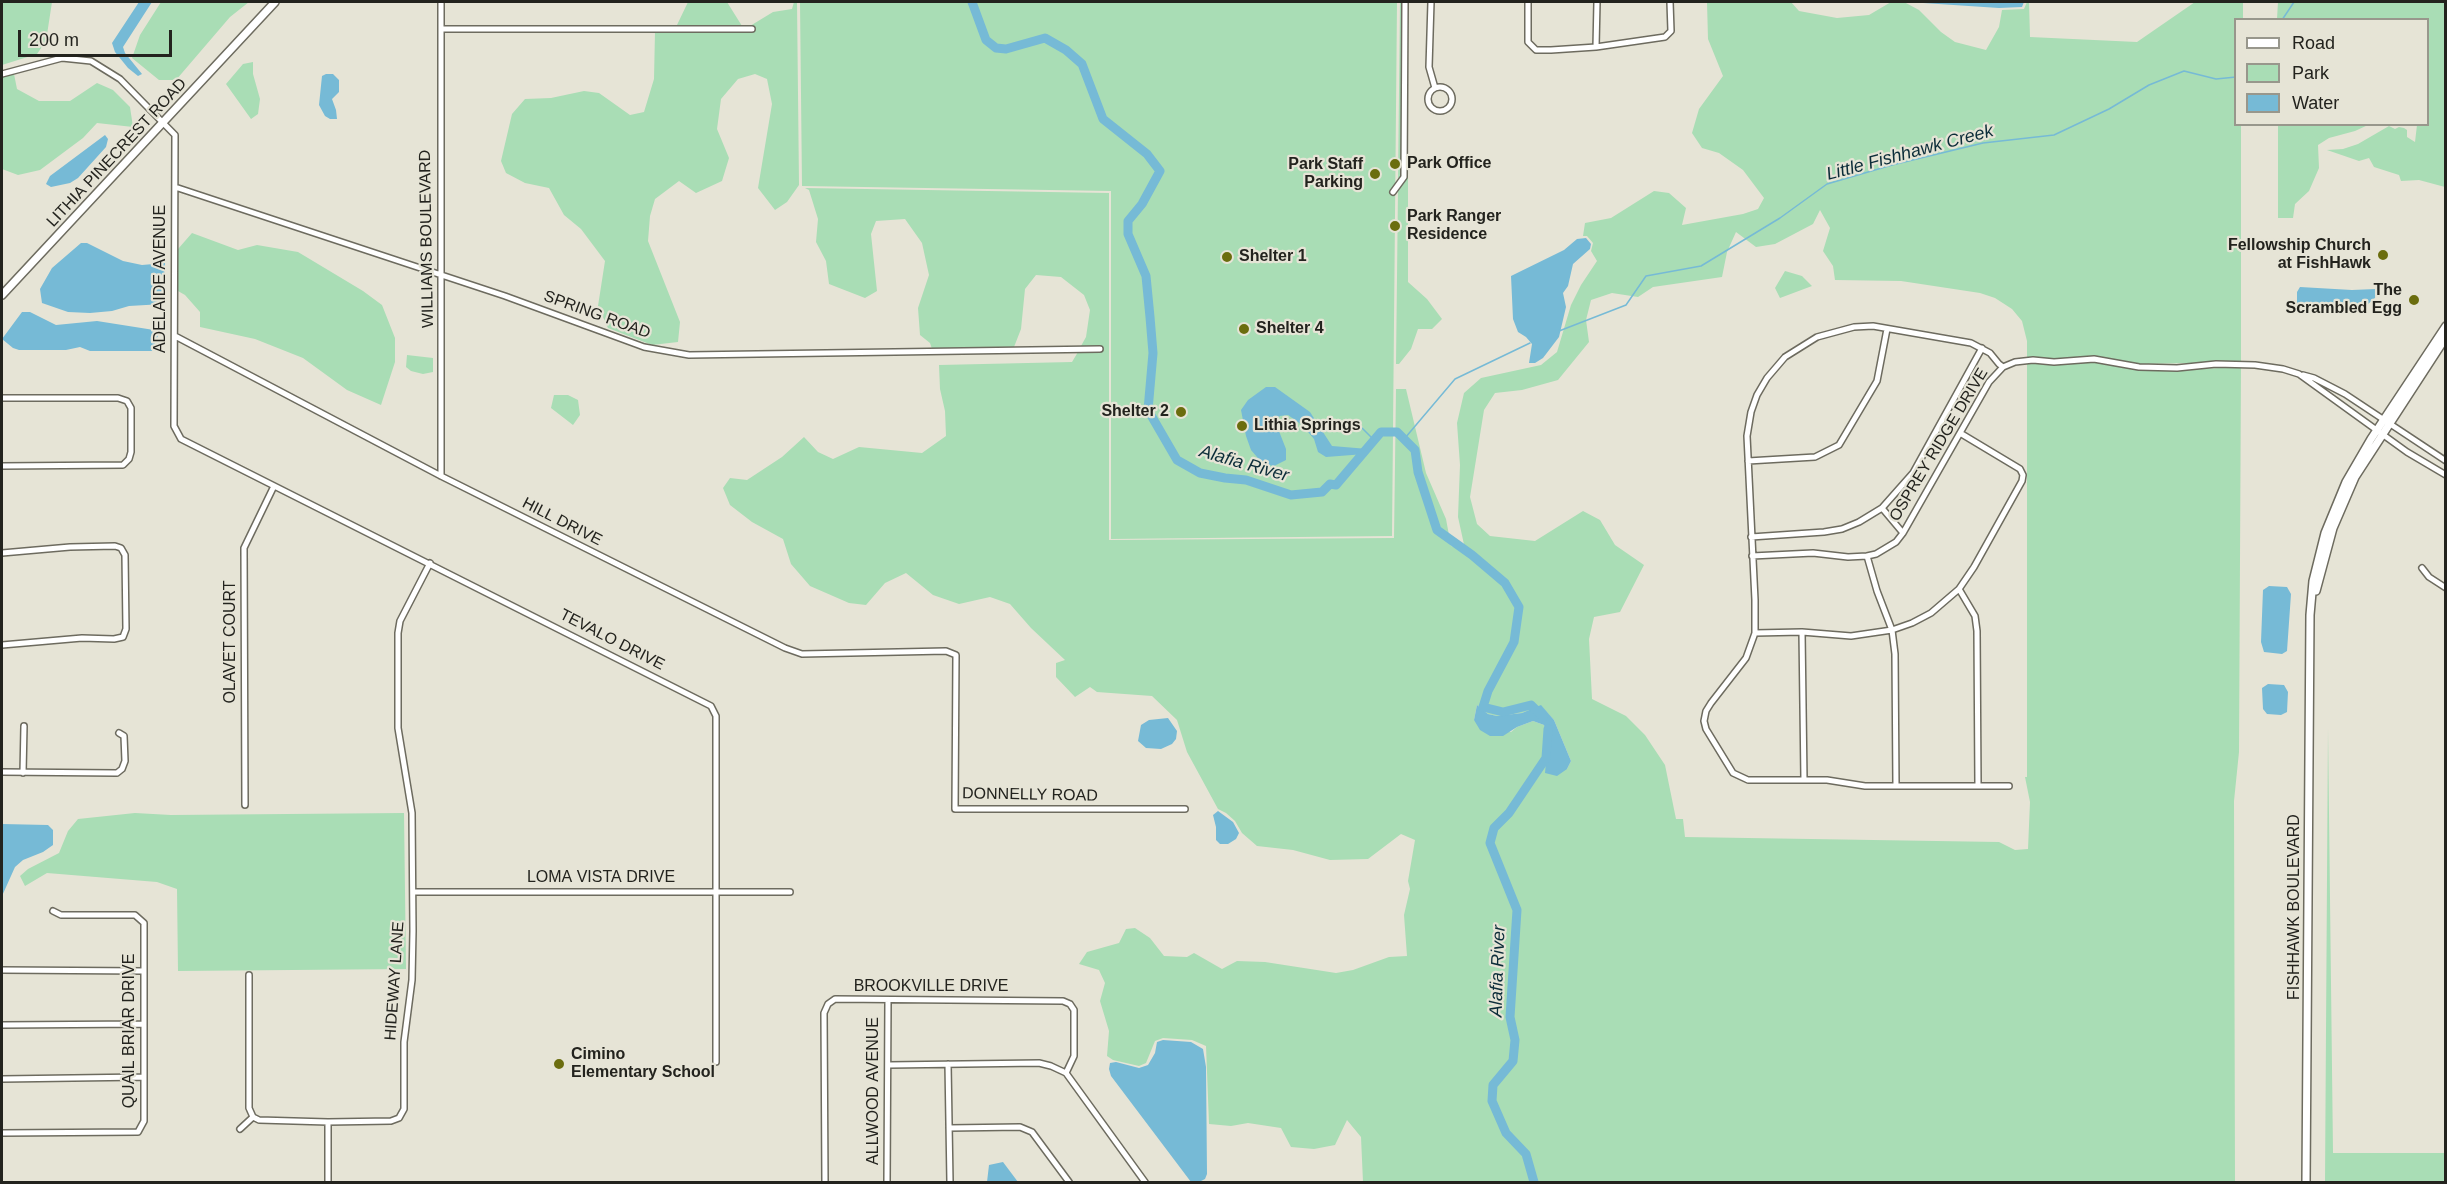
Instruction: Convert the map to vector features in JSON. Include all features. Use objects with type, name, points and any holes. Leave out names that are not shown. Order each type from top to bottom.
[{"type":"main road","name":"LITHIA PINECREST ROAD","points":[[2,295],[275,2]]},
{"type":"main road","name":"FISHHAWK BOULEVARD","points":[[2387,420],[2445,326]]},
{"type":"main road","name":"FISHHAWK BOULEVARD","points":[[2306,1182],[2310,632],[2320,571],[2332,528],[2379,432],[2445,337]]},
{"type":"street","name":"WILLIAMS BOULEVARD","points":[[441,2],[441,476]]},
{"type":"street","points":[[1393,192],[1404,177],[1405,2]]},
{"type":"street","points":[[1431,2],[1430,67],[1435,88]]},
{"type":"street","points":[[1528,2],[1528,42],[1536,50],[1596,47],[1665,38],[1671,31],[1670,2]]},
{"type":"street","points":[[1596,47],[1597,2]]},
{"type":"street","points":[[441,29],[752,29]]},
{"type":"street","points":[[2,74],[62,58],[91,61],[120,79],[164,123]]},
{"type":"street","points":[[1435,88],[1444,88],[1451,94],[1451,104],[1444,110],[1435,110],[1429,104],[1428,95],[1435,88]]},
{"type":"street","name":"ADELAIDE AVENUE","points":[[164,123],[175,135],[174,426],[181,439]]},
{"type":"street","name":"SPRING ROAD","points":[[175,187],[442,275],[644,347],[688,356],[1100,349]]},
{"type":"street","points":[[2003,367],[1990,353],[1971,343],[1887,329],[1854,327],[1834,331],[1800,345],[1785,357],[1767,378],[1751,412],[1748,436],[1755,633],[1746,658],[1706,711],[1704,721],[1706,729],[1730,770],[1738,777],[1748,780],[1827,780],[1865,786],[2009,786]]},
{"type":"street","points":[[1748,461],[1815,458],[1839,446],[1877,381],[1887,329]]},
{"type":"street","name":"HILL DRIVE","points":[[175,336],[441,476],[793,651],[802,654],[946,651],[956,656]]},
{"type":"street","points":[[1751,537],[1842,529],[1882,508],[1912,473],[1982,348]]},
{"type":"street","name":"OSPREY RIDGE DRIVE","points":[[1752,556],[1813,554],[1867,556],[1888,547],[1903,532],[1989,382],[2003,367],[2015,362],[2033,360],[2054,363],[2094,359],[2139,367],[2255,365],[2299,374],[2407,452],[2445,475]]},
{"type":"street","points":[[2299,374],[2314,378],[2339,391],[2387,420],[2445,462]]},
{"type":"street","points":[[2,398],[122,398],[130,405],[131,452],[129,459],[120,466],[2,466]]},
{"type":"street","points":[[1755,633],[1802,632],[1851,636],[1892,630],[1931,613],[1959,589],[1974,567],[2022,481],[2023,475],[2020,469],[1960,434]]},
{"type":"street","name":"TEVALO DRIVE","points":[[181,439],[711,706],[716,716],[716,1062]]},
{"type":"street","name":"OLAVET COURT","points":[[245,806],[244,548],[274,486]]},
{"type":"street","points":[[1882,508],[1903,532]]},
{"type":"street","points":[[2,553],[70,547],[115,546],[121,548],[125,555],[126,629],[123,637],[114,639],[82,638],[2,645]]},
{"type":"street","points":[[1867,556],[1892,630],[1895,654],[1896,786]]},
{"type":"street","name":"HIDEWAY LANE","points":[[253,1117],[259,1120],[328,1122],[391,1121],[399,1118],[404,1109],[404,1042],[412,980],[413,892],[412,813],[398,728],[398,633],[400,621],[430,563]]},
{"type":"street","points":[[2422,568],[2428,577],[2445,588]]},
{"type":"street","points":[[1959,589],[1975,616],[1977,631],[1978,786]]},
{"type":"street","points":[[1802,632],[1804,780]]},
{"type":"street","name":"DONNELLY ROAD","points":[[956,656],[955,809],[1185,809]]},
{"type":"street","points":[[24,726],[24,773]]},
{"type":"street","points":[[2,772],[117,773],[122,769],[125,761],[124,736],[120,733]]},
{"type":"street","name":"LOMA VISTA DRIVE","points":[[413,892],[790,892]]},
{"type":"street","name":"QUAIL BRIAR DRIVE","points":[[2,1133],[138,1132],[144,1121],[144,923],[135,915],[61,915],[53,911]]},
{"type":"street","points":[[2,970],[144,970]]},
{"type":"street","points":[[240,1129],[253,1117],[249,1108],[249,975]]},
{"type":"street","name":"BROOKVILLE DRIVE","points":[[825,1182],[824,1013],[828,1004],[835,999],[1063,1001],[1070,1004],[1074,1010],[1074,1056],[1066,1073]]},
{"type":"street","name":"ALLWOOD AVENUE","points":[[887,1182],[888,1000]]},
{"type":"street","points":[[2,1025],[144,1024]]},
{"type":"street","points":[[948,1064],[950,1182]]},
{"type":"street","points":[[889,1065],[1039,1064],[1051,1066],[1066,1073],[1145,1182]]},
{"type":"street","points":[[2,1079],[144,1077]]},
{"type":"street","points":[[328,1122],[328,1182]]},
{"type":"street","points":[[949,1128],[1020,1126],[1032,1132],[1069,1182]]},
{"type":"green space","points":[[2,2],[52,2],[46,41],[37,54],[2,65]]},
{"type":"green space","points":[[161,2],[249,2],[230,17],[176,80],[159,80],[132,58],[140,35]]},
{"type":"green space","points":[[688,2],[727,2],[742,26],[655,26],[677,25]]},
{"type":"green space","points":[[794,2],[797,2],[799,185],[787,202],[775,210],[758,188],[772,104],[767,79],[755,74],[738,79],[721,99],[717,129],[729,158],[722,181],[696,193],[679,181],[655,199],[650,216],[648,241],[680,322],[678,342],[652,345],[608,328],[598,306],[605,261],[581,229],[564,215],[549,188],[525,183],[506,173],[501,161],[512,114],[525,99],[551,98],[584,91],[599,93],[630,115],[644,112],[654,79],[655,32],[754,31],[755,26],[750,26],[773,12],[792,9]]},
{"type":"green space","points":[[800,2],[1397,2],[1392,536],[1111,539],[1111,191],[802,186]]},
{"type":"green space","points":[[1400,2],[1402,2],[1401,177],[1398,180]]},
{"type":"green space","points":[[1707,2],[1791,2],[1799,11],[1837,18],[1869,15],[1891,2],[1904,2],[1919,10],[1941,32],[1955,42],[1986,50],[1999,27],[2002,10],[2024,9],[2027,2],[2029,2],[2030,37],[2137,42],[2195,2],[2243,2],[2243,18],[2234,18],[2234,126],[2241,126],[2241,362],[2140,364],[2094,356],[2054,360],[2027,358],[2027,341],[2022,321],[2012,309],[1995,298],[1980,293],[1901,281],[1835,280],[1833,266],[1823,251],[1830,228],[1820,210],[1813,224],[1775,244],[1756,247],[1736,232],[1727,252],[1722,277],[1653,287],[1638,297],[1612,293],[1591,300],[1586,320],[1589,342],[1558,380],[1522,390],[1495,393],[1484,410],[1470,497],[1477,524],[1490,536],[1535,541],[1583,511],[1600,520],[1615,545],[1644,565],[1620,612],[1594,617],[1589,639],[1592,699],[1626,716],[1645,735],[1665,765],[1676,819],[1683,819],[1685,837],[1999,842],[2015,850],[2028,849],[2030,802],[2025,777],[2027,777],[2027,363],[2054,365],[2094,362],[2139,370],[2241,367],[2239,752],[2234,801],[2235,1182],[1363,1182],[1361,1137],[1347,1120],[1335,1145],[1314,1149],[1291,1147],[1281,1128],[1248,1123],[1231,1126],[1209,1124],[1206,1046],[1192,1040],[1163,1038],[1155,1041],[1146,1063],[1139,1066],[1113,1060],[1107,1056],[1109,1031],[1100,1001],[1105,983],[1099,970],[1079,964],[1087,952],[1119,943],[1126,929],[1135,928],[1150,938],[1164,956],[1187,957],[1194,953],[1222,969],[1237,961],[1265,962],[1336,973],[1353,970],[1389,957],[1407,956],[1404,915],[1410,889],[1408,881],[1415,840],[1401,834],[1368,859],[1330,860],[1293,850],[1257,846],[1242,833],[1235,821],[1218,809],[1187,752],[1177,720],[1152,696],[1097,692],[1090,687],[1075,697],[1056,677],[1056,663],[1065,660],[1031,628],[1010,604],[990,597],[959,604],[933,595],[906,573],[885,583],[866,605],[849,603],[810,586],[791,564],[783,539],[752,522],[730,505],[723,488],[730,478],[747,480],[782,457],[804,437],[818,452],[833,459],[859,447],[922,453],[946,436],[939,365],[1072,362],[1078,352],[1103,351],[1102,346],[1081,346],[1086,337],[1090,310],[1084,295],[1061,277],[1036,275],[1025,289],[1021,329],[1014,347],[932,349],[930,343],[920,335],[918,308],[929,275],[922,243],[905,219],[876,221],[871,234],[877,291],[865,298],[829,284],[826,261],[816,242],[818,219],[809,190],[805,188],[1109,193],[1109,540],[1394,538],[1396,389],[1406,389],[1426,473],[1446,519],[1451,546],[1465,549],[1458,517],[1460,465],[1457,423],[1464,393],[1481,378],[1541,365],[1557,352],[1571,305],[1597,261],[1591,251],[1593,243],[1587,236],[1583,236],[1585,223],[1611,218],[1654,191],[1669,193],[1686,208],[1682,225],[1743,214],[1758,209],[1764,198],[1743,170],[1719,153],[1702,148],[1692,133],[1699,109],[1723,76],[1708,39]],"holes":[[[1477,705],[1488,714],[1497,716],[1522,713],[1541,706],[1554,720],[1571,761],[1567,769],[1548,756],[1548,741],[1544,725],[1533,721],[1511,732],[1474,720]]]},
{"type":"green space","points":[[2278,2],[2445,2],[2445,187],[2419,180],[2401,181],[2399,175],[2374,167],[2369,158],[2359,161],[2327,150],[2343,149],[2358,144],[2389,126],[2395,129],[2404,128],[2407,130],[2407,137],[2415,142],[2417,126],[2429,126],[2429,18],[2277,18]]},
{"type":"green space","points":[[1408,36],[1408,282],[1427,299],[1442,319],[1432,329],[1418,329],[1411,349],[1399,364],[1396,364],[1398,190],[1407,177]]},
{"type":"green space","points":[[253,62],[253,74],[260,99],[258,114],[251,119],[226,84],[243,64]]},
{"type":"green space","points":[[14,74],[17,89],[39,101],[70,101],[97,83],[113,90],[130,107],[133,127],[97,123],[83,138],[40,170],[18,175],[2,169],[2,77]]},
{"type":"green space","points":[[2278,126],[2366,126],[2329,138],[2318,145],[2319,168],[2309,191],[2295,204],[2293,218],[2278,218]]},
{"type":"green space","points":[[192,233],[238,250],[257,245],[298,252],[382,305],[395,338],[395,362],[381,405],[347,390],[303,358],[255,339],[200,327],[200,312],[185,295],[178,291],[178,249]]},
{"type":"green space","points":[[1785,271],[1802,276],[1812,286],[1780,298],[1775,288]]},
{"type":"green space","points":[[407,355],[433,358],[433,372],[423,374],[411,371],[406,367]]},
{"type":"green space","points":[[554,395],[568,395],[578,400],[580,415],[573,425],[551,408]]},
{"type":"green space","points":[[2328,728],[2333,1153],[2445,1153],[2445,1182],[2325,1182]]},
{"type":"green space","points":[[135,813],[171,815],[404,813],[406,969],[178,971],[177,889],[157,882],[47,873],[25,886],[20,876],[28,869],[59,853],[68,831],[78,819]]},
{"type":"water","points":[[139,2],[152,2],[123,47],[125,53],[142,74],[138,76],[115,52],[112,43]]},
{"type":"water","points":[[1908,2],[2024,2],[2022,7],[1999,8]]},
{"type":"water","points":[[333,74],[339,80],[339,92],[332,99],[337,119],[325,116],[319,105],[322,76]]},
{"type":"water","points":[[105,135],[108,139],[106,147],[78,178],[70,183],[51,187],[46,184],[50,176]]},
{"type":"water","points":[[1586,238],[1591,244],[1590,249],[1573,264],[1568,286],[1563,293],[1566,307],[1559,337],[1543,358],[1535,363],[1529,363],[1532,344],[1518,332],[1513,319],[1511,276],[1564,250],[1577,239]]},
{"type":"water","points":[[81,243],[87,243],[123,261],[142,265],[165,263],[163,304],[129,306],[112,311],[90,313],[68,312],[42,303],[40,289],[52,268]]},
{"type":"water","points":[[2300,287],[2376,289],[2375,298],[2368,304],[2302,305],[2297,303],[2297,292]]},
{"type":"water","points":[[22,312],[30,312],[56,325],[97,321],[154,330],[159,333],[152,351],[90,351],[80,347],[66,350],[19,350],[2,339]]},
{"type":"water","points":[[1266,387],[1275,387],[1310,412],[1332,446],[1368,449],[1365,454],[1326,457],[1318,452],[1314,439],[1302,425],[1288,415],[1280,416],[1275,421],[1286,449],[1286,460],[1274,466],[1263,464],[1251,450],[1241,410],[1248,400]]},
{"type":"water","points":[[2269,586],[2287,587],[2291,594],[2287,651],[2282,654],[2264,652],[2261,642],[2263,590]]},
{"type":"water","points":[[2268,684],[2284,685],[2288,692],[2287,712],[2281,715],[2267,714],[2263,709],[2262,688]]},
{"type":"water","points":[[1477,705],[1488,714],[1497,716],[1522,713],[1541,705],[1554,720],[1571,761],[1567,769],[1557,776],[1545,773],[1548,741],[1544,725],[1533,721],[1503,736],[1490,736],[1480,730],[1474,720]]},
{"type":"water","points":[[1168,718],[1177,731],[1176,739],[1172,744],[1161,749],[1146,748],[1138,741],[1141,725],[1149,720]]},
{"type":"water","points":[[1218,811],[1233,822],[1239,833],[1236,839],[1228,844],[1220,844],[1216,840],[1213,815]]},
{"type":"water","points":[[2,824],[48,825],[53,830],[53,845],[23,860],[15,867],[2,896]]},
{"type":"water","points":[[1163,1040],[1191,1042],[1203,1049],[1206,1067],[1207,1174],[1205,1179],[1199,1182],[1191,1182],[1111,1076],[1109,1069],[1110,1063],[1116,1062],[1139,1068],[1148,1065],[1155,1053],[1157,1042]]},
{"type":"water","points":[[1003,1162],[1018,1182],[987,1182],[989,1165]]},
{"type":"waterway","name":"Alafia River","points":[[972,2],[986,40],[996,48],[1006,49],[1045,38],[1066,50],[1082,64],[1103,119],[1147,154],[1160,171],[1142,204],[1128,221],[1128,234],[1146,276],[1153,353],[1148,410],[1177,460],[1200,473],[1246,480],[1291,495],[1322,492],[1330,484],[1336,485],[1381,432],[1397,432],[1415,450],[1418,472],[1437,530],[1505,583],[1519,607],[1514,642],[1488,691],[1483,707],[1503,712],[1531,705],[1543,717]]},
{"type":"waterway","name":"Little Fishhawk Creek","points":[[2283,18],[2294,2]]},
{"type":"waterway","name":"Little Fishhawk Creek","points":[[1559,331],[1626,305],[1646,276],[1701,266],[1780,218],[1827,184],[1892,165],[1983,143],[2054,135],[2109,109],[2149,85],[2184,71],[2216,79],[2234,77]]},
{"type":"waterway","name":"Little Fishhawk Creek","points":[[1405,438],[1455,379],[1530,343]]},
{"type":"waterway","points":[[1355,421],[1374,440]]},
{"type":"waterway","name":"Alafia River","points":[[1534,1182],[1526,1154],[1506,1133],[1492,1101],[1493,1085],[1513,1061],[1515,1040],[1510,1017],[1517,910],[1490,843],[1494,828],[1509,813],[1546,758],[1548,729]]},
{"type":"place","name":"Park Office","points":[[1395,164]]},
{"type":"place","name":"Park Staff Parking","points":[[1375,174]]},
{"type":"place","name":"Park Ranger Residence","points":[[1395,226]]},
{"type":"place","name":"Fellowship Church at FishHawk","points":[[2383,255]]},
{"type":"place","name":"Shelter 1","points":[[1227,257]]},
{"type":"place","name":"The Scrambled Egg","points":[[2414,300]]},
{"type":"place","name":"Shelter 4","points":[[1244,329]]},
{"type":"place","name":"Shelter 2","points":[[1181,412]]},
{"type":"place","name":"Lithia Springs","points":[[1242,426]]},
{"type":"place","name":"Cimino Elementary School","points":[[559,1064]]}]
